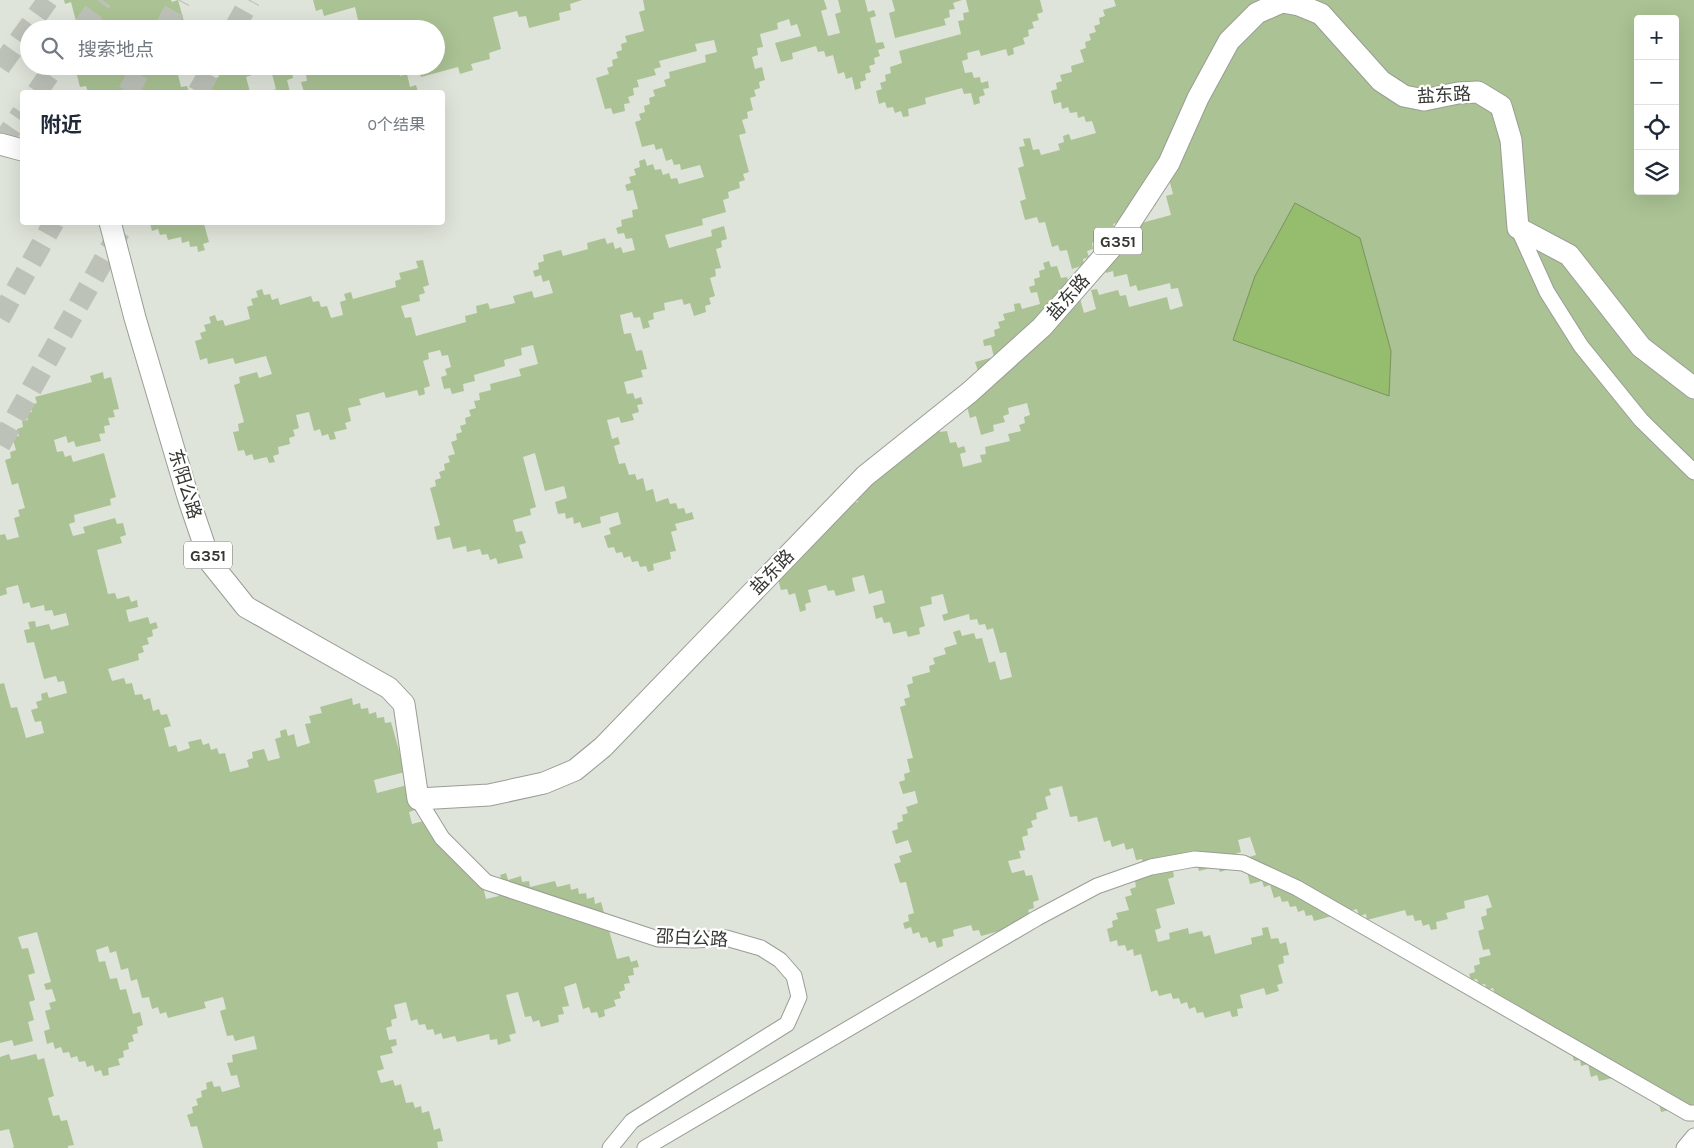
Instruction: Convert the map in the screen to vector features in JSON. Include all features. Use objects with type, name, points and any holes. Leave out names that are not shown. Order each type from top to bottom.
[{"type":"highway","name":"盐东路","points":[[418,799],[488,795],[544,783],[575,770],[603,747],[865,476],[970,392],[1042,327],[1120,238],[1170,163],[1198,98],[1229,41],[1257,13],[1282,2],[1300,5],[1320,14],[1381,81],[1404,96],[1424,100],[1458,92],[1478,92],[1501,106],[1511,140],[1518,228]]},
{"type":"highway","points":[[0,144],[20,149]]},
{"type":"highway","name":"东阳公路","points":[[111,225],[141,337],[188,497],[210,562],[246,607],[389,688],[404,704],[418,799]]},
{"type":"highway","points":[[1518,228],[1569,255],[1641,347],[1694,388]]},
{"type":"street","points":[[1518,228],[1547,292],[1580,346],[1642,420],[1694,472]]},
{"type":"street","name":"邵白公路","points":[[418,799],[442,838],[486,882],[658,939],[695,940],[726,938],[761,948],[780,960],[794,976],[799,997],[787,1024],[632,1120],[610,1148]]},
{"type":"street","points":[[645,1148],[1037,918],[1097,886],[1150,867],[1195,859],[1243,863],[1297,888],[1688,1113],[1694,1113]]},
{"type":"street","points":[[1684,1148],[1694,1136]]},
{"type":"shaded area","points":[[64,0],[171,0],[172,2],[178,0],[184,20],[76,20],[71,2],[65,4]]},
{"type":"shaded area","points":[[313,0],[582,0],[570,4],[571,10],[559,13],[560,20],[529,28],[526,16],[519,17],[517,11],[493,17],[501,49],[489,53],[490,59],[471,64],[473,70],[460,74],[458,67],[445,71],[445,20],[358,20],[355,7],[324,16],[322,9],[316,11]]},
{"type":"shaded area","points":[[643,0],[824,0],[827,9],[821,11],[828,36],[840,33],[835,14],[841,12],[838,0],[865,0],[868,12],[874,10],[876,16],[870,18],[876,43],[883,42],[885,48],[878,50],[880,56],[874,58],[875,64],[869,66],[871,72],[865,74],[866,80],[860,82],[861,88],[855,90],[852,77],[846,79],[844,72],[838,74],[833,55],[826,57],[824,51],[818,52],[816,46],[792,53],[793,59],[781,62],[775,43],[801,36],[797,24],[791,26],[789,19],[777,23],[778,29],[760,34],[763,47],[757,48],[758,55],[752,57],[755,69],[762,67],[765,80],[759,82],[760,88],[754,90],[756,96],[750,98],[753,110],[747,112],[748,118],[742,120],[746,133],[739,135],[749,172],[743,174],[745,180],[739,182],[740,188],[728,192],[729,198],[723,200],[726,212],[702,219],[703,225],[665,235],[669,248],[712,236],[711,230],[724,226],[727,239],[721,241],[722,247],[716,249],[721,268],[715,269],[716,276],[710,278],[715,296],[709,298],[711,304],[705,306],[706,312],[694,316],[690,303],[684,305],[682,299],[664,303],[665,310],[653,313],[654,319],[648,321],[650,327],[643,329],[640,317],[634,318],[632,312],[620,315],[624,334],[631,333],[636,351],[642,350],[647,369],[641,370],[643,377],[624,382],[627,394],[633,393],[635,399],[641,397],[643,404],[637,405],[639,412],[632,414],[634,420],[621,423],[619,417],[607,420],[612,439],[618,437],[620,444],[614,446],[619,464],[625,463],[629,475],[635,474],[637,480],[643,478],[646,491],[653,489],[656,502],[668,498],[670,504],[676,503],[678,509],[684,508],[686,514],[692,512],[694,519],[675,524],[677,530],[671,532],[676,551],[670,552],[671,559],[653,564],[654,570],[648,572],[646,566],[640,567],[638,561],[632,562],[630,556],[624,558],[622,552],[616,553],[614,547],[608,548],[604,536],[611,534],[609,528],[621,524],[618,512],[600,517],[601,523],[582,528],[580,522],[574,524],[573,517],[566,519],[565,513],[558,514],[555,502],[567,498],[564,486],[545,491],[535,453],[523,457],[536,507],[530,509],[531,515],[513,520],[516,532],[522,531],[526,543],[519,545],[523,558],[498,564],[496,558],[490,560],[488,554],[482,555],[480,549],[467,552],[466,546],[453,549],[450,537],[437,540],[434,527],[440,525],[430,488],[436,486],[435,480],[441,478],[439,472],[445,470],[444,464],[450,462],[448,456],[455,454],[451,442],[457,440],[456,434],[462,432],[460,426],[466,424],[465,418],[471,416],[469,410],[476,408],[474,401],[480,400],[479,393],[491,390],[490,384],[521,376],[519,369],[538,364],[533,345],[521,348],[522,355],[504,360],[505,366],[474,375],[475,381],[463,384],[464,391],[452,394],[450,388],[444,389],[441,377],[447,375],[445,369],[451,367],[448,355],[442,356],[440,350],[428,353],[429,359],[423,361],[430,386],[424,388],[425,394],[419,396],[417,390],[386,398],[384,392],[359,399],[361,405],[348,408],[351,421],[345,423],[347,429],[334,432],[336,439],[330,440],[328,434],[322,436],[320,429],[314,431],[309,412],[296,415],[299,428],[293,430],[295,436],[289,438],[290,444],[278,447],[279,454],[273,456],[275,462],[269,463],[267,457],[254,460],[252,454],[246,456],[244,450],[238,451],[233,432],[239,431],[238,424],[244,422],[234,385],[240,383],[239,377],[257,372],[259,378],[272,374],[266,356],[235,364],[233,358],[208,364],[207,358],[200,360],[195,341],[202,339],[200,333],[206,331],[204,325],[211,323],[209,317],[215,315],[217,321],[223,320],[225,326],[250,319],[247,307],[253,305],[251,299],[258,297],[256,291],[262,289],[264,295],[270,294],[272,300],[278,298],[280,305],[311,296],[313,302],[319,301],[321,307],[327,306],[331,318],[343,315],[340,302],[346,300],[344,294],[351,292],[353,299],[396,287],[395,281],[401,279],[399,273],[418,268],[416,261],[423,260],[429,285],[423,287],[425,293],[419,295],[420,301],[401,306],[405,318],[411,317],[416,336],[466,322],[465,316],[477,313],[476,306],[488,303],[490,309],[515,303],[513,296],[532,291],[534,298],[553,293],[549,280],[543,282],[541,275],[535,277],[533,271],[539,269],[538,263],[544,261],[543,255],[561,250],[563,256],[588,249],[587,243],[605,238],[607,244],[613,242],[615,249],[621,247],[623,253],[635,250],[632,238],[626,239],[624,233],[618,234],[616,228],[622,226],[621,220],[633,217],[632,210],[638,209],[633,190],[627,191],[625,185],[631,183],[629,177],[636,175],[634,169],[640,167],[639,161],[645,159],[647,166],[653,164],[655,170],[661,169],[663,175],[669,173],[671,179],[677,178],[679,184],[704,177],[700,165],[681,170],[680,164],[674,165],[672,159],[666,161],[662,148],[656,150],[654,144],[642,147],[635,122],[641,120],[639,114],[645,112],[644,106],[650,104],[649,98],[655,96],[653,90],[666,86],[664,80],[670,78],[669,72],[706,62],[705,55],[717,52],[714,40],[695,44],[697,51],[659,61],[661,67],[654,69],[656,75],[637,80],[639,87],[633,88],[634,95],[628,97],[630,103],[624,104],[625,111],[613,114],[611,108],[605,109],[596,78],[609,74],[607,68],[613,66],[612,60],[618,58],[616,52],[622,50],[621,44],[627,42],[625,36],[644,31],[639,12],[645,10]]},
{"type":"shaded area","points":[[892,0],[962,0],[953,3],[955,9],[949,10],[950,17],[944,19],[946,25],[895,38],[889,13],[895,11]]},
{"type":"shaded area","points":[[966,0],[1040,0],[1043,12],[1037,14],[1039,20],[1032,22],[1034,28],[1028,30],[1029,36],[1023,38],[1025,44],[1013,48],[1014,54],[1008,56],[1006,49],[981,56],[979,50],[967,53],[968,59],[962,61],[965,73],[972,72],[974,78],[980,77],[981,83],[988,81],[989,88],[983,89],[985,95],[979,97],[980,103],[974,105],[971,93],[964,94],[962,88],[925,98],[926,104],[908,109],[909,116],[903,117],[901,111],[895,113],[893,107],[887,108],[885,102],[879,104],[876,91],[882,89],[880,83],[886,81],[885,75],[891,73],[890,67],[902,63],[899,51],[961,34],[958,21],[964,20],[963,13],[969,12]]},
{"type":"shaded area","points":[[1114,0],[1694,0],[1694,1117],[1684,1120],[1682,1114],[1676,1115],[1674,1109],[1661,1112],[1656,1093],[1644,1097],[1642,1090],[1636,1092],[1634,1086],[1628,1087],[1626,1081],[1620,1083],[1618,1077],[1599,1081],[1597,1075],[1591,1077],[1588,1064],[1581,1066],[1580,1060],[1574,1061],[1567,1036],[1497,1001],[1493,988],[1487,990],[1485,984],[1479,985],[1477,979],[1471,980],[1469,974],[1475,972],[1474,966],[1480,964],[1479,958],[1491,955],[1489,949],[1483,950],[1478,931],[1484,929],[1481,917],[1487,915],[1486,909],[1492,907],[1488,895],[1464,901],[1465,908],[1446,913],[1448,919],[1436,922],[1437,929],[1431,930],[1429,924],[1423,926],[1421,920],[1415,921],[1413,915],[1407,916],[1405,910],[1367,920],[1366,914],[1359,916],[1357,909],[1314,921],[1312,915],[1306,916],[1304,910],[1298,912],[1296,906],[1290,907],[1288,901],[1282,902],[1280,896],[1274,898],[1270,885],[1264,887],[1262,881],[1250,884],[1247,871],[1253,870],[1249,857],[1256,855],[1250,837],[1238,840],[1241,852],[1235,854],[1237,860],[1232,868],[1220,872],[1218,866],[1199,871],[1197,864],[1173,871],[1174,877],[1168,879],[1175,904],[1156,909],[1161,928],[1155,930],[1158,942],[1170,939],[1169,933],[1188,928],[1189,934],[1202,931],[1204,937],[1210,935],[1215,954],[1252,944],[1251,938],[1263,935],[1262,928],[1268,927],[1271,939],[1278,938],[1280,944],[1286,942],[1289,955],[1283,956],[1284,963],[1278,965],[1283,983],[1277,985],[1279,991],[1266,995],[1264,988],[1240,995],[1243,1008],[1237,1009],[1238,1016],[1232,1017],[1230,1011],[1205,1018],[1203,1012],[1197,1013],[1195,1007],[1189,1009],[1187,1002],[1181,1004],[1179,998],[1173,999],[1171,993],[1159,996],[1157,990],[1151,992],[1141,954],[1134,956],[1133,949],[1127,951],[1125,945],[1118,946],[1117,940],[1110,942],[1107,929],[1113,927],[1112,921],[1118,919],[1116,913],[1129,910],[1125,897],[1132,895],[1130,889],[1136,887],[1135,881],[1141,879],[1139,873],[1145,871],[1142,859],[1136,860],[1133,848],[1126,850],[1124,843],[1112,847],[1110,840],[1104,842],[1097,817],[1078,822],[1077,816],[1070,817],[1062,786],[1049,789],[1051,795],[1045,797],[1048,809],[1036,813],[1037,819],[1031,821],[1033,827],[1027,829],[1028,835],[1022,837],[1025,850],[1019,851],[1021,858],[1008,861],[1012,873],[1024,870],[1026,876],[1032,875],[1039,900],[1033,902],[1034,908],[1028,910],[1030,916],[1025,924],[981,936],[979,930],[973,931],[971,925],[953,930],[954,936],[942,939],[943,946],[937,948],[935,941],[929,943],[927,937],[921,938],[919,932],[913,934],[911,927],[905,929],[903,923],[909,921],[908,915],[914,913],[906,882],[900,883],[894,864],[901,862],[899,856],[912,852],[908,840],[896,844],[892,831],[898,829],[897,823],[903,821],[902,815],[908,813],[906,807],[918,803],[915,791],[903,794],[899,782],[905,780],[904,774],[910,772],[907,759],[913,758],[900,707],[906,705],[904,699],[910,697],[907,685],[913,683],[912,677],[930,672],[929,666],[935,664],[933,658],[946,654],[944,648],[957,644],[953,632],[960,630],[962,636],[974,633],[976,639],[982,638],[989,663],[995,661],[1000,680],[1012,677],[1006,652],[1000,653],[993,628],[987,630],[985,624],[979,625],[977,619],[970,620],[969,614],[944,621],[942,615],[948,613],[943,594],[931,597],[932,604],[920,607],[925,626],[919,628],[920,634],[908,637],[906,631],[893,634],[890,622],[884,623],[882,617],[876,619],[873,606],[885,603],[882,590],[869,594],[864,575],[852,578],[855,591],[836,596],[834,590],[828,591],[826,585],[808,590],[811,602],[805,604],[806,610],[800,612],[795,593],[789,595],[787,589],[781,590],[774,565],[827,510],[858,502],[858,491],[866,470],[867,459],[885,454],[884,447],[934,434],[939,426],[940,432],[947,431],[950,443],[956,442],[958,448],[964,446],[966,452],[960,454],[963,467],[982,462],[980,455],[986,454],[985,447],[1010,441],[1008,434],[1021,431],[1019,425],[1025,423],[1024,417],[1030,415],[1027,403],[1008,408],[1009,414],[1003,416],[1005,422],[993,425],[994,431],[981,435],[976,416],[970,418],[965,399],[979,374],[975,362],[994,357],[991,345],[984,346],[983,340],[995,336],[994,330],[1000,328],[998,322],[1005,320],[1003,314],[1015,311],[1014,304],[1020,303],[1022,309],[1040,304],[1037,292],[1031,293],[1029,287],[1035,285],[1034,279],[1040,277],[1039,271],[1045,269],[1043,263],[1049,261],[1051,267],[1057,266],[1061,278],[1067,277],[1069,283],[1075,281],[1084,313],[1096,309],[1091,290],[1097,289],[1099,295],[1118,290],[1120,296],[1126,295],[1129,307],[1167,297],[1170,310],[1183,306],[1178,288],[1171,289],[1170,283],[1138,291],[1136,285],[1130,287],[1127,274],[1114,277],[1113,271],[1106,273],[1105,267],[1134,225],[1171,215],[1166,196],[1173,194],[1168,175],[1151,187],[1156,205],[1125,214],[1126,220],[1113,224],[1115,230],[1103,233],[1104,239],[1092,243],[1093,249],[1087,251],[1089,257],[1083,259],[1084,265],[1072,269],[1067,250],[1060,251],[1058,245],[1052,247],[1045,222],[1039,223],[1037,217],[1025,220],[1020,201],[1026,199],[1018,168],[1024,166],[1019,147],[1025,146],[1023,139],[1030,138],[1033,150],[1039,149],[1041,155],[1060,150],[1058,144],[1064,142],[1063,136],[1069,134],[1071,140],[1096,133],[1092,121],[1086,122],[1084,116],[1078,118],[1077,112],[1070,113],[1068,107],[1062,109],[1061,102],[1054,104],[1051,91],[1057,89],[1056,83],[1062,81],[1060,75],[1072,72],[1071,66],[1084,62],[1080,50],[1086,48],[1085,42],[1091,40],[1089,34],[1096,32],[1094,26],[1100,24],[1099,18],[1105,16],[1103,10],[1116,6]]},
{"type":"shaded area","points":[[77,75],[178,75],[181,87],[187,86],[188,90],[87,90],[86,86],[80,87]]},
{"type":"shaded area","points":[[218,75],[252,75],[246,77],[249,90],[196,90],[214,85],[213,79],[219,77]]},
{"type":"shaded area","points":[[272,75],[292,75],[293,78],[287,80],[290,90],[273,90],[276,89]]},
{"type":"shaded area","points":[[306,75],[407,75],[410,87],[416,85],[417,90],[303,90],[301,82],[307,81]]},
{"type":"shaded area","points":[[1295,203],[1360,238],[1391,351],[1389,396],[1233,340],[1255,276]]},
{"type":"shaded area","points":[[150,225],[204,225],[209,242],[203,244],[205,250],[198,252],[197,246],[190,247],[189,241],[182,243],[181,237],[168,240],[166,234],[160,235],[158,229],[152,231]]},
{"type":"shaded area","points":[[103,372],[104,379],[111,377],[119,409],[113,410],[115,417],[108,418],[110,425],[104,426],[105,433],[99,434],[101,441],[76,447],[74,441],[68,443],[66,436],[54,440],[57,452],[63,451],[65,457],[71,455],[73,462],[104,453],[116,497],[110,499],[111,505],[74,515],[75,522],[69,524],[73,536],[85,533],[83,527],[115,518],[117,524],[123,523],[126,535],[120,537],[122,543],[97,550],[108,594],[115,593],[117,599],[129,596],[131,602],[137,600],[138,607],[126,610],[129,622],[148,617],[150,624],[156,622],[158,628],[152,630],[153,636],[147,638],[149,644],[142,646],[144,652],[138,654],[139,660],[108,669],[112,681],[124,678],[126,684],[132,683],[135,695],[142,694],[144,700],[150,698],[153,711],[159,709],[161,715],[167,714],[171,726],[164,728],[169,747],[176,745],[178,752],[190,748],[188,742],[201,739],[203,745],[209,743],[211,750],[217,748],[219,754],[225,753],[230,772],[249,767],[247,760],[253,758],[252,752],[264,749],[268,761],[280,758],[275,739],[281,737],[280,731],[286,729],[288,736],[294,734],[297,747],[310,743],[305,724],[311,723],[309,716],[322,713],[320,707],[352,698],[353,705],[360,703],[361,709],[368,708],[369,714],[376,712],[377,718],[384,717],[385,723],[391,722],[405,772],[374,780],[377,793],[415,783],[422,808],[409,812],[412,824],[431,819],[480,874],[486,899],[499,896],[495,883],[502,881],[500,875],[506,873],[508,880],[521,876],[522,882],[529,881],[530,887],[555,881],[557,887],[570,884],[571,890],[578,888],[579,894],[586,893],[587,899],[594,897],[595,904],[601,902],[617,959],[629,956],[631,962],[637,960],[639,967],[633,968],[634,975],[628,976],[630,983],[624,984],[625,990],[619,992],[621,998],[614,1000],[616,1006],[604,1010],[605,1016],[599,1018],[597,1012],[591,1013],[589,1007],[583,1009],[576,983],[564,987],[569,1006],[562,1007],[564,1014],[558,1015],[559,1022],[541,1027],[539,1020],[533,1022],[531,1016],[525,1017],[518,992],[506,995],[516,1033],[509,1035],[511,1041],[498,1045],[497,1039],[490,1040],[489,1034],[457,1042],[455,1036],[443,1039],[441,1033],[435,1035],[433,1029],[427,1030],[425,1024],[419,1025],[417,1019],[411,1021],[406,1002],[394,1005],[397,1018],[391,1020],[392,1026],[386,1028],[389,1040],[396,1039],[397,1045],[391,1047],[393,1053],[380,1056],[384,1069],[377,1071],[381,1083],[393,1080],[395,1086],[401,1084],[406,1103],[413,1102],[415,1108],[421,1106],[422,1113],[429,1111],[434,1130],[440,1128],[443,1141],[437,1142],[438,1148],[203,1148],[197,1126],[191,1127],[187,1115],[193,1113],[192,1107],[198,1105],[196,1099],[202,1097],[201,1091],[207,1089],[206,1083],[212,1081],[214,1087],[220,1086],[222,1092],[240,1087],[237,1075],[231,1076],[227,1063],[233,1062],[232,1055],[257,1049],[254,1036],[235,1041],[233,1035],[227,1036],[220,1011],[226,1009],[223,997],[204,1002],[206,1008],[168,1018],[166,1012],[160,1014],[158,1007],[152,1009],[149,997],[142,998],[137,979],[131,981],[128,968],[121,970],[116,951],[110,953],[108,946],[96,950],[99,962],[105,961],[110,979],[117,978],[120,990],[126,989],[133,1014],[140,1012],[143,1025],[137,1027],[138,1033],[132,1035],[134,1041],[128,1043],[129,1049],[123,1051],[124,1057],[118,1059],[120,1065],[108,1068],[109,1075],[103,1076],[101,1070],[95,1072],[93,1065],[87,1067],[85,1061],[79,1062],[77,1056],[71,1058],[69,1052],[63,1053],[61,1047],[55,1049],[53,1042],[47,1044],[44,1031],[50,1029],[45,1011],[51,1009],[49,1003],[56,1001],[52,989],[46,990],[44,984],[51,982],[37,932],[18,937],[22,949],[28,948],[35,973],[28,975],[35,1000],[29,1002],[34,1020],[28,1022],[33,1041],[14,1046],[12,1040],[0,1043],[0,684],[4,683],[11,708],[17,707],[26,738],[44,733],[41,721],[35,722],[31,710],[38,708],[36,702],[42,700],[41,694],[47,692],[49,698],[67,693],[64,681],[58,682],[56,676],[44,679],[34,642],[27,643],[24,630],[30,629],[28,622],[35,621],[36,627],[49,624],[51,630],[69,625],[66,613],[54,616],[52,610],[45,611],[44,605],[31,608],[29,602],[23,604],[18,585],[6,588],[7,594],[0,596],[0,535],[5,534],[7,540],[19,537],[14,518],[20,516],[18,510],[25,508],[18,483],[12,485],[5,460],[11,458],[10,452],[16,450],[12,437],[19,436],[17,429],[23,427],[22,421],[28,420],[26,413],[32,412],[31,405],[37,403],[35,397],[92,382],[90,376]]},
{"type":"shaded area","points":[[9,1054],[11,1060],[36,1054],[38,1060],[44,1058],[54,1096],[48,1098],[53,1116],[59,1115],[61,1121],[67,1120],[74,1145],[68,1146],[68,1148],[12,1148],[14,1147],[9,1129],[0,1131],[0,1057]]},
{"type":"tunnel","points":[[34,20],[48,0]]},
{"type":"tunnel","points":[[88,20],[102,0]]},
{"type":"tunnel","points":[[169,20],[180,0]]},
{"type":"tunnel","points":[[239,20],[250,0]]},
{"type":"tunnel","points":[[0,67],[20,39]]},
{"type":"tunnel","points":[[38,90],[49,75]]},
{"type":"tunnel","points":[[129,90],[138,75]]},
{"type":"tunnel","points":[[199,90],[208,75]]},
{"type":"tunnel","points":[[0,145],[20,116]]},
{"type":"tunnel","points":[[0,318],[52,225]]},
{"type":"tunnel","points":[[0,445],[123,225]]}]
